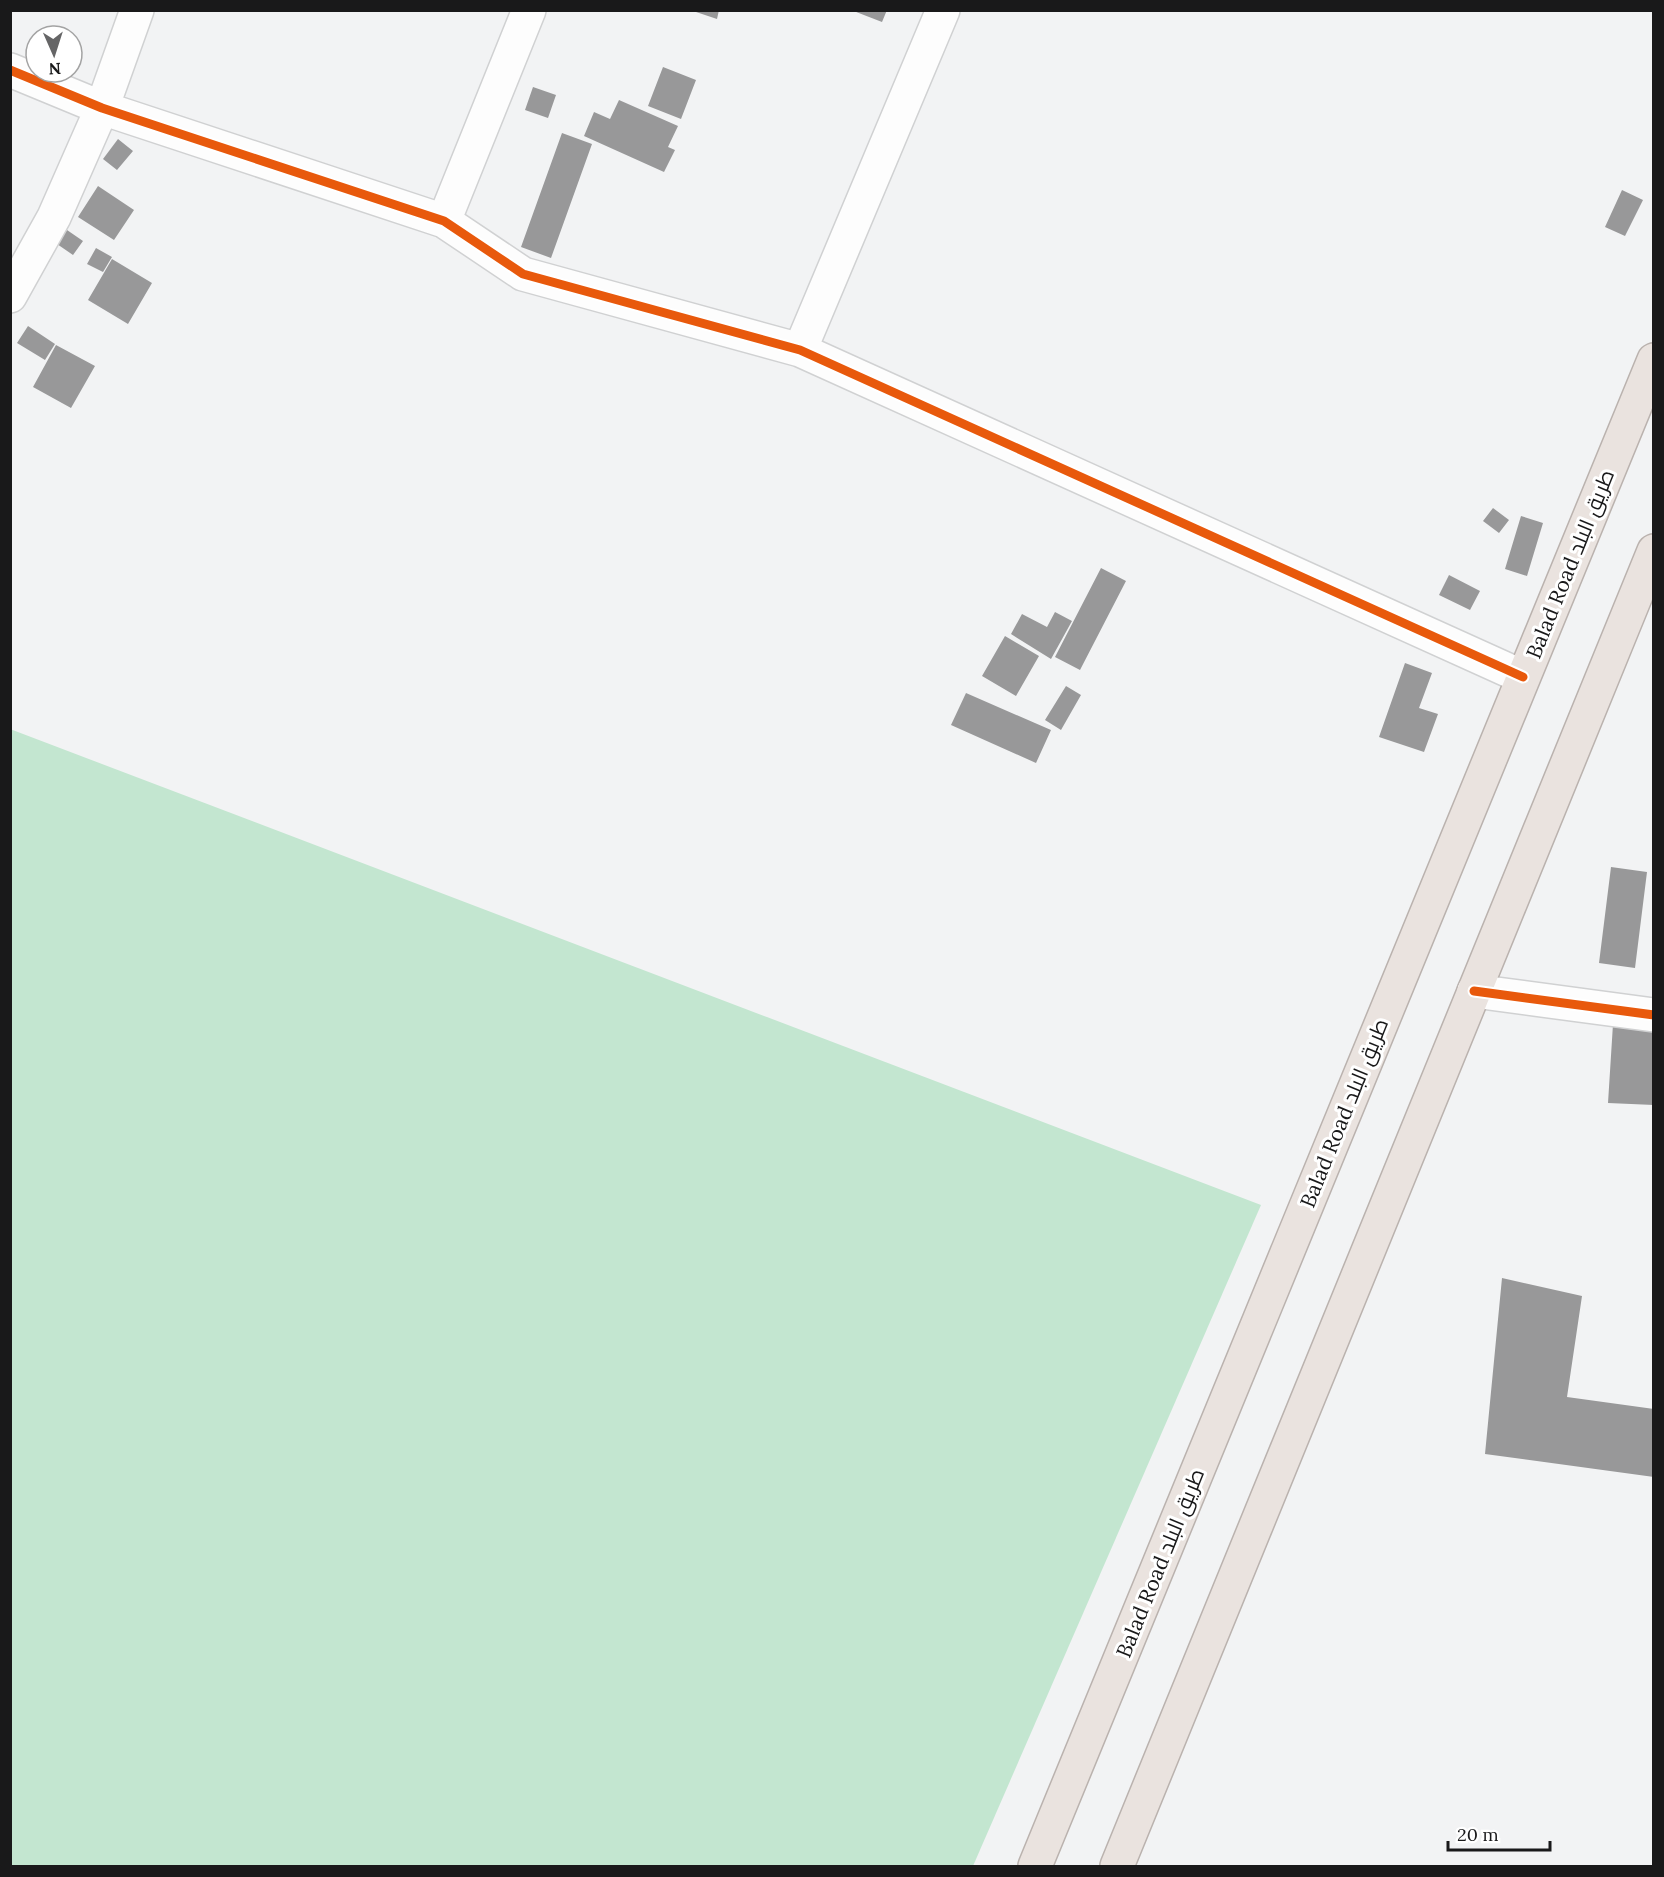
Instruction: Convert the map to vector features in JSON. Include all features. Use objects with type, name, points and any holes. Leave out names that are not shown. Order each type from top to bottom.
[{"type":"highway","name":"Balad Road طريق البلد","points":[[1035,1866],[1653,360]]},
{"type":"highway","points":[[1117,1866],[1653,551]]},
{"type":"street","points":[[10,296],[54,217],[102,108],[137,10]]},
{"type":"street","points":[[444,221],[529,10]]},
{"type":"street","points":[[800,350],[943,10]]},
{"type":"street","points":[[10,70],[102,108],[444,221],[523,274],[800,350],[1523,677]]},
{"type":"street","points":[[1474,991],[1653,1015]]},
{"type":"green space","points":[[10,729],[1261,1205],[973,1866],[11,1866]]},
{"type":"building","points":[[690,10],[719,10],[717,19]]},
{"type":"building","points":[[851,10],[887,10],[882,22]]},
{"type":"building","points":[[663,67],[696,80],[681,119],[648,106]]},
{"type":"building","points":[[533,87],[556,95],[548,118],[525,110]]},
{"type":"building","points":[[619,100],[678,126],[668,147],[675,150],[664,172],[584,136],[594,112],[610,119]]},
{"type":"building","points":[[562,133],[592,144],[551,258],[521,247]]},
{"type":"building","points":[[118,139],[133,151],[117,170],[103,159]]},
{"type":"building","points":[[98,186],[134,210],[114,240],[78,217]]},
{"type":"building","points":[[1622,190],[1643,200],[1625,236],[1605,227]]},
{"type":"building","points":[[67,230],[83,241],[73,255],[57,244]]},
{"type":"building","points":[[96,248],[112,257],[103,272],[87,264]]},
{"type":"building","points":[[112,259],[152,283],[128,324],[88,300]]},
{"type":"building","points":[[28,326],[55,344],[45,360],[17,343]]},
{"type":"building","points":[[56,345],[95,366],[71,408],[33,387]]},
{"type":"building","points":[[1493,508],[1509,520],[1499,533],[1483,521]]},
{"type":"building","points":[[1521,516],[1543,523],[1527,576],[1505,569]]},
{"type":"building","points":[[1101,568],[1126,581],[1080,670],[1055,657]]},
{"type":"building","points":[[1449,575],[1480,591],[1470,610],[1439,595]]},
{"type":"building","points":[[1055,612],[1072,621],[1051,659],[1011,634],[1022,614],[1047,627]]},
{"type":"building","points":[[1005,636],[1039,656],[1016,696],[982,676]]},
{"type":"building","points":[[1405,663],[1432,673],[1419,708],[1438,714],[1424,752],[1379,737]]},
{"type":"building","points":[[1066,686],[1081,695],[1061,730],[1045,720]]},
{"type":"building","points":[[966,693],[1051,730],[1036,763],[951,725]]},
{"type":"building","points":[[1611,867],[1647,872],[1635,968],[1599,963]]},
{"type":"building","points":[[1613,1024],[1654,1027],[1654,1105],[1608,1103]]},
{"type":"building","points":[[1502,1278],[1582,1296],[1567,1397],[1654,1409],[1654,1477],[1485,1454]]},
{"type":"cycle path","points":[[10,70],[102,108],[444,221],[523,274],[800,350],[1523,677]]},
{"type":"cycle path","points":[[1474,991],[1654,1015]]}]
